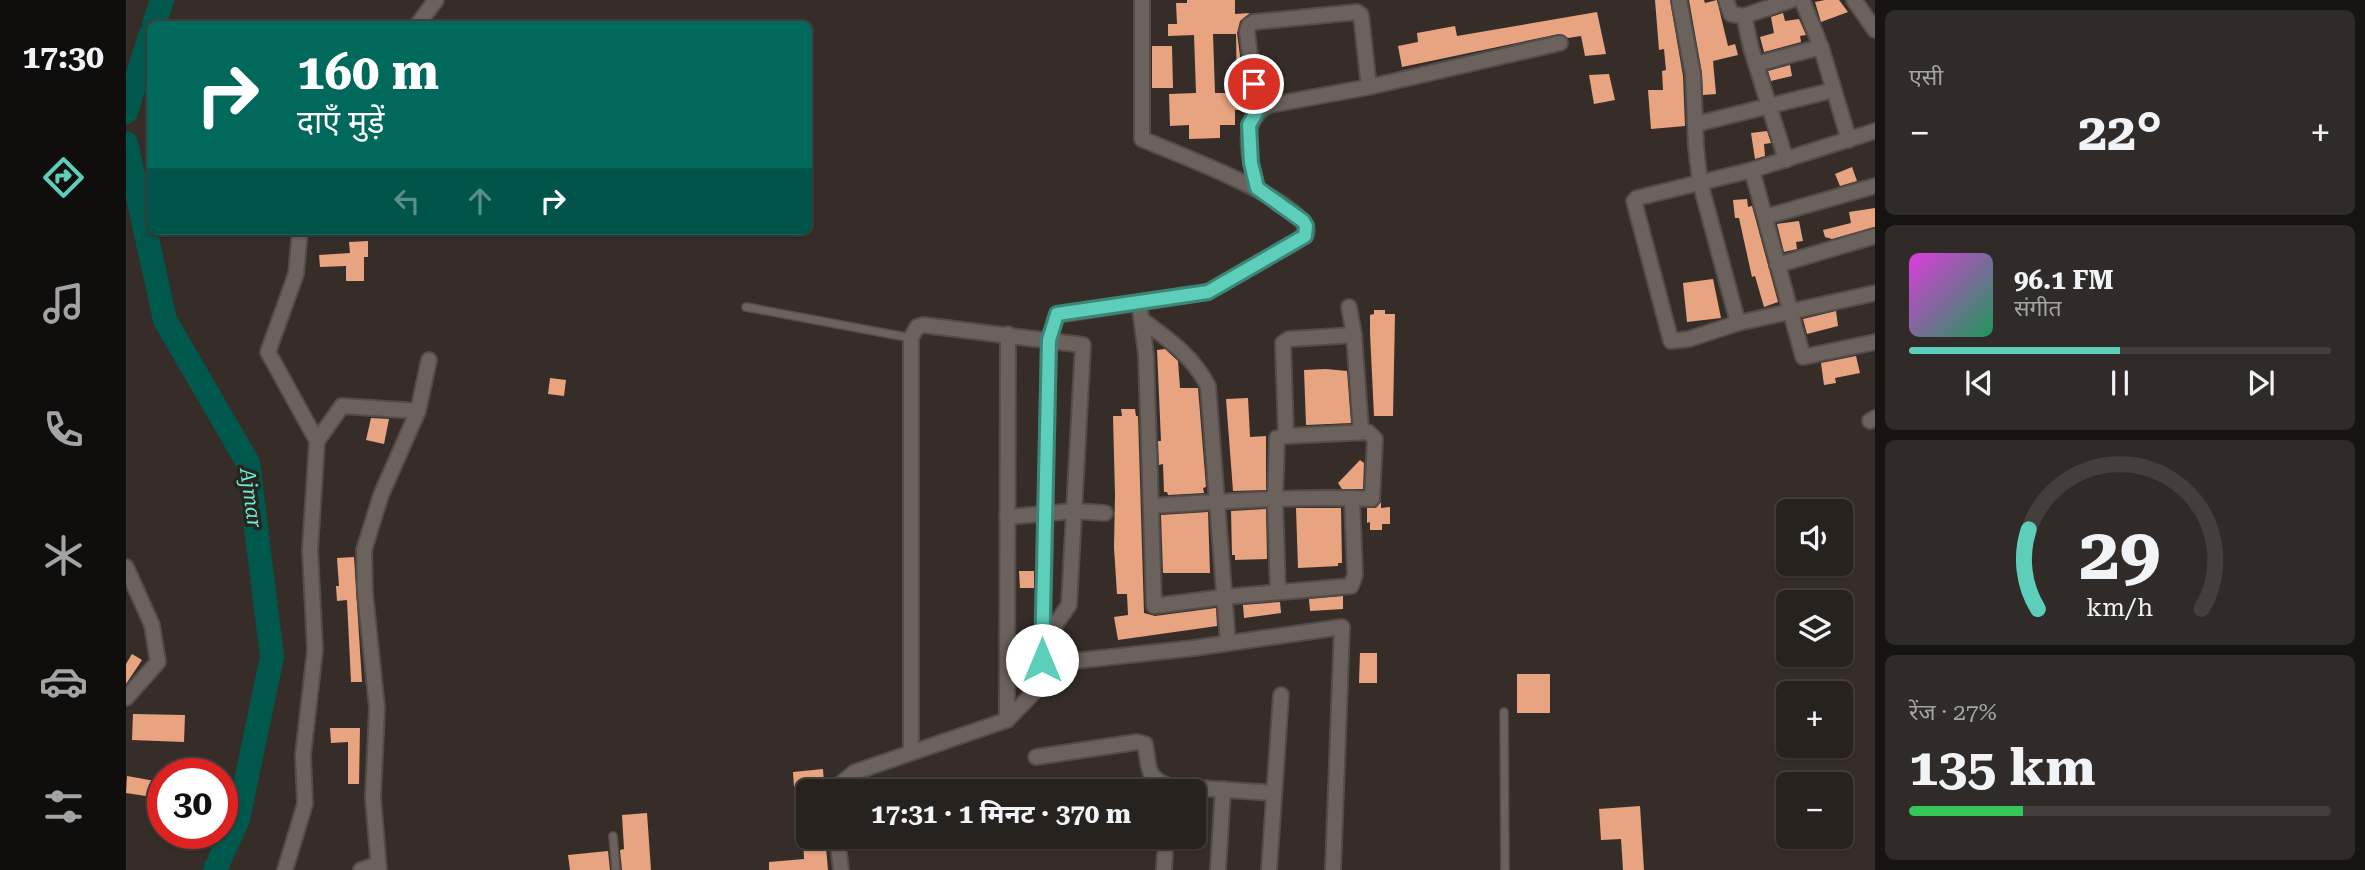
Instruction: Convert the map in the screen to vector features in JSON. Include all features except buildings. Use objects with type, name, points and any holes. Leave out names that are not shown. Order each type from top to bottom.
[{"type":"street","points":[[420,21],[436,0]]},
{"type":"street","points":[[1042,684],[1049,340],[1057,314],[1208,292],[1305,236],[1306,226],[1303,221],[1257,188],[1142,139],[1142,0]]},
{"type":"street","points":[[1726,0],[1731,14],[1744,16],[1772,4],[1791,0]]},
{"type":"street","points":[[1802,0],[1821,47],[1849,140]]},
{"type":"street","points":[[1854,0],[1875,30]]},
{"type":"street","points":[[1684,1],[1693,75],[1700,182],[1738,323]]},
{"type":"street","points":[[1257,111],[1247,32],[1249,25],[1254,22],[1357,12],[1361,15],[1369,88]]},
{"type":"street","points":[[1744,16],[1786,160]]},
{"type":"street","points":[[1257,188],[1251,163],[1249,125],[1257,111],[1270,105],[1369,88],[1560,43]]},
{"type":"street","points":[[1756,64],[1821,47]]},
{"type":"street","points":[[1696,124],[1834,90]]},
{"type":"street","points":[[1875,131],[1752,170],[1637,198],[1634,201],[1671,341],[1738,323],[1875,293]]},
{"type":"street","points":[[1752,170],[1803,356],[1875,342]]},
{"type":"street","points":[[1765,217],[1875,186]]},
{"type":"street","points":[[300,235],[296,274],[268,352],[317,441]]},
{"type":"street","points":[[1777,265],[1875,236]]},
{"type":"street","points":[[1139,302],[1146,354],[1154,606],[1351,586],[1355,581],[1352,498]]},
{"type":"street","points":[[1349,307],[1354,335],[1361,431]]},
{"type":"street","points":[[1142,320],[1183,352],[1202,374],[1208,386],[1228,643]]},
{"type":"street","points":[[911,753],[911,338],[913,331],[923,325],[1083,345],[1069,604],[1048,635],[1042,684]]},
{"type":"street","points":[[1007,720],[1008,334]]},
{"type":"street","points":[[1286,436],[1283,343],[1289,339],[1354,335]]},
{"type":"street","points":[[362,870],[378,867],[373,797],[377,708],[365,593],[364,550],[381,495],[418,411],[429,360]]},
{"type":"street","points":[[285,870],[305,803],[303,755],[315,650],[310,550],[317,441],[341,406],[418,411]]},
{"type":"street","points":[[1152,506],[1218,502],[1275,500],[1352,498],[1373,497],[1375,439],[1368,432],[1286,436],[1277,439],[1275,500],[1278,592]]},
{"type":"street","points":[[1007,517],[1074,511],[1105,513]]},
{"type":"street","points":[[126,567],[132,596],[152,625],[158,662],[126,698]]},
{"type":"street","points":[[847,779],[855,772],[1007,720],[1042,684],[1074,661],[1342,627],[1333,870]]},
{"type":"street","points":[[1269,870],[1281,695]]},
{"type":"street","points":[[1036,757],[1137,742],[1145,744],[1153,779]]},
{"type":"street","points":[[1206,789],[1274,793]]},
{"type":"street","points":[[1218,870],[1223,789]]},
{"type":"street","points":[[839,849],[841,870]]},
{"type":"street","points":[[1164,870],[1165,849]]},
{"type":"lane","points":[[746,307],[911,338]]},
{"type":"lane","points":[[1504,712],[1505,870]]},
{"type":"lane","points":[[613,836],[616,870]]},
{"type":"waterway","name":"Ajmar","points":[[155,21],[162,0]]},
{"type":"waterway","name":"Ajmar","points":[[126,112],[147,46]]},
{"type":"waterway","name":"Ajmar","points":[[126,143],[165,320],[248,463],[272,657],[238,819],[215,870]]},
{"type":"route","points":[[1042,660],[1049,340],[1057,314],[1208,292],[1305,236],[1307,232],[1303,221],[1257,188],[1251,163],[1249,125],[1257,111],[1254,84]]}]
